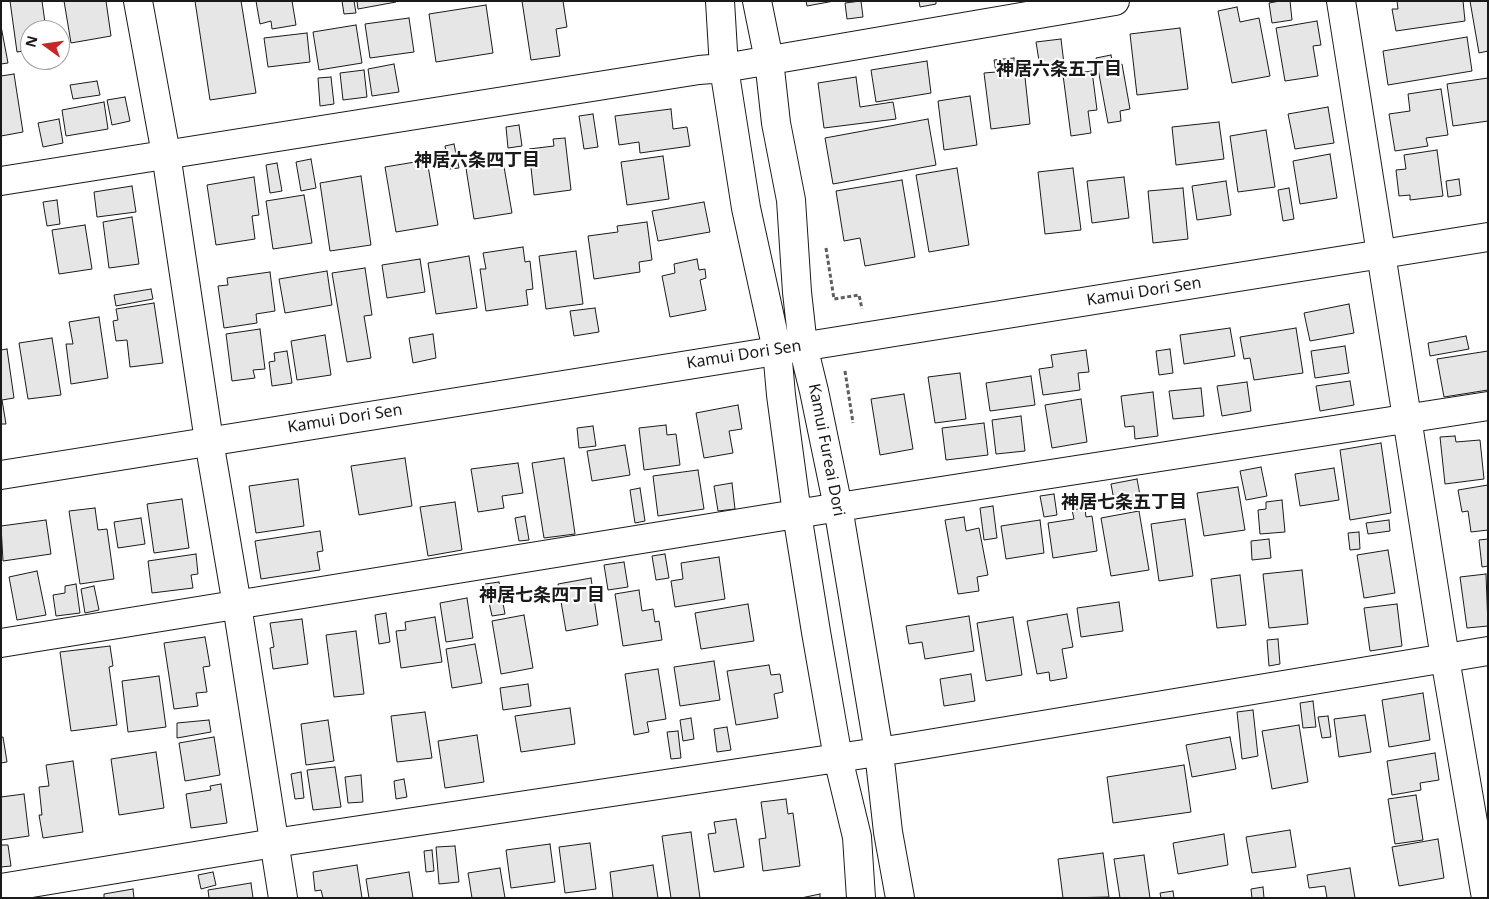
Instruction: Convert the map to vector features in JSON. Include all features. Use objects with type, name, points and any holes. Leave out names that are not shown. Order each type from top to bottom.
[{"type":"street","points":[[138,1],[166,154],[209,441],[283,898]]},
{"type":"street","name":"Kamui Fureai Dori","points":[[720,1],[724,68],[746,208],[790,348],[814,390],[838,507],[879,752],[888,832],[900,898]]},
{"type":"street","name":"Kamui Fureai Dori","points":[[757,1],[770,60],[776,123],[791,200],[797,292],[790,348],[781,395],[797,514],[838,758],[857,838],[861,898]]},
{"type":"street","points":[[1,181],[699,70],[724,68],[1115,1]]},
{"type":"street","points":[[1341,1],[1445,658],[1486,898]]},
{"type":"street","name":"Kamui Dori Sen","points":[[1,475],[1488,237]]},
{"type":"street","points":[[1,643],[838,507],[1488,406]]},
{"type":"street","points":[[1,888],[274,843],[879,752],[1488,651]]},
{"type":"path","points":[[826,248],[834,299],[859,295],[867,335]]},
{"type":"path","points":[[844,371],[853,370]]},
{"type":"building","points":[[10,1],[42,1],[45,20],[20,20],[20,52],[17,52]]},
{"type":"building","points":[[64,1],[106,1],[111,36],[71,43],[70,20],[67,20]]},
{"type":"building","points":[[195,1],[241,1],[256,93],[210,100]]},
{"type":"building","points":[[256,1],[292,1],[296,25],[272,29],[271,21],[260,24]]},
{"type":"building","points":[[342,1],[354,1],[356,13],[344,14]]},
{"type":"building","points":[[357,1],[396,1],[396,2],[358,9]]},
{"type":"building","points":[[522,1],[563,1],[567,27],[556,29],[560,56],[531,60]]},
{"type":"building","points":[[806,1],[834,1],[807,6]]},
{"type":"building","points":[[861,1],[863,17],[847,19],[845,3]]},
{"type":"building","points":[[919,1],[936,1],[936,4],[920,7]]},
{"type":"building","points":[[1290,1],[1292,20],[1272,23],[1269,3]]},
{"type":"building","points":[[1397,1],[1463,1],[1465,21],[1396,31],[1392,9],[1398,9]]},
{"type":"building","points":[[1470,1],[1488,1],[1488,51],[1479,53]]},
{"type":"building","points":[[486,5],[493,53],[436,62],[429,14]]},
{"type":"building","points":[[1237,7],[1240,22],[1259,18],[1270,76],[1232,83],[1218,11]]},
{"type":"building","points":[[409,18],[414,52],[370,58],[365,24]]},
{"type":"building","points":[[1317,21],[1321,45],[1313,46],[1318,76],[1285,81],[1276,28]]},
{"type":"building","points":[[356,25],[362,63],[319,70],[313,32]]},
{"type":"building","points":[[1,26],[8,63],[1,64]]},
{"type":"building","points":[[1180,28],[1188,89],[1137,95],[1130,34]]},
{"type":"building","points":[[307,33],[310,62],[268,67],[264,38]]},
{"type":"building","points":[[1467,37],[1472,71],[1388,85],[1383,51]]},
{"type":"building","points":[[1061,39],[1064,64],[1040,67],[1036,42]]},
{"type":"building","points":[[1111,55],[1113,66],[1122,64],[1130,109],[1120,111],[1121,121],[1108,123],[1096,58]]},
{"type":"building","points":[[1014,58],[1015,70],[1024,68],[1030,124],[991,129],[984,73],[996,72],[994,60]]},
{"type":"building","points":[[927,61],[931,93],[876,102],[871,70]]},
{"type":"building","points":[[394,64],[399,92],[372,96],[368,69]]},
{"type":"building","points":[[364,70],[367,97],[343,100],[340,73]]},
{"type":"building","points":[[1092,71],[1097,110],[1088,111],[1091,133],[1071,136],[1063,75]]},
{"type":"building","points":[[14,74],[23,132],[1,136],[1,76]]},
{"type":"building","points":[[331,77],[334,104],[320,106],[318,78]]},
{"type":"building","points":[[856,77],[860,107],[893,102],[896,119],[824,128],[818,83]]},
{"type":"building","points":[[1488,78],[1488,121],[1453,126],[1447,84]]},
{"type":"building","points":[[97,81],[100,95],[73,99],[70,85]]},
{"type":"building","points":[[1441,89],[1448,135],[1426,138],[1428,146],[1395,151],[1389,114],[1410,111],[1408,94]]},
{"type":"building","points":[[970,96],[977,145],[944,150],[938,101]]},
{"type":"building","points":[[125,97],[130,121],[112,125],[107,100]]},
{"type":"building","points":[[104,102],[108,129],[66,136],[62,110]]},
{"type":"building","points":[[1328,107],[1334,143],[1295,149],[1288,114]]},
{"type":"building","points":[[671,109],[673,129],[687,127],[690,146],[640,153],[639,142],[619,145],[615,116]]},
{"type":"building","points":[[593,114],[598,147],[584,149],[579,116]]},
{"type":"building","points":[[59,119],[63,143],[43,147],[38,123]]},
{"type":"building","points":[[928,119],[936,165],[833,184],[825,138]]},
{"type":"building","points":[[1219,122],[1224,159],[1176,165],[1172,127]]},
{"type":"building","points":[[519,125],[522,146],[508,148],[506,127]]},
{"type":"building","points":[[1266,130],[1275,187],[1238,192],[1230,136]]},
{"type":"building","points":[[565,138],[571,190],[534,195],[529,149],[554,146],[553,139]]},
{"type":"building","points":[[454,144],[459,168],[449,169],[445,146]]},
{"type":"building","points":[[1437,150],[1443,196],[1410,200],[1410,195],[1399,196],[1396,170],[1406,169],[1404,155]]},
{"type":"building","points":[[1330,154],[1337,198],[1300,204],[1293,161]]},
{"type":"building","points":[[502,155],[512,213],[474,219],[465,162]]},
{"type":"building","points":[[663,156],[669,199],[627,205],[621,162]]},
{"type":"building","points":[[311,159],[316,188],[301,191],[296,162]]},
{"type":"building","points":[[427,160],[438,225],[396,232],[385,167]]},
{"type":"building","points":[[277,163],[282,191],[270,193],[266,165]]},
{"type":"building","points":[[957,168],[969,245],[929,252],[916,175]]},
{"type":"building","points":[[1073,168],[1081,230],[1045,234],[1038,172]]},
{"type":"building","points":[[361,176],[371,245],[330,251],[320,183]]},
{"type":"building","points":[[254,177],[259,215],[252,216],[255,239],[216,245],[207,185]]},
{"type":"building","points":[[1124,177],[1129,218],[1092,223],[1087,181]]},
{"type":"building","points":[[1459,179],[1461,195],[1448,197],[1446,181]]},
{"type":"building","points":[[902,180],[915,257],[865,266],[860,238],[844,241],[836,191]]},
{"type":"building","points":[[1226,181],[1231,215],[1197,220],[1192,186]]},
{"type":"building","points":[[132,186],[136,212],[97,217],[94,192]]},
{"type":"building","points":[[1183,188],[1188,239],[1153,243],[1148,191]]},
{"type":"building","points":[[1289,188],[1294,219],[1283,221],[1278,190]]},
{"type":"building","points":[[304,195],[312,243],[273,249],[266,201]]},
{"type":"building","points":[[57,200],[60,224],[47,226],[43,202]]},
{"type":"building","points":[[704,202],[710,232],[658,241],[652,211]]},
{"type":"building","points":[[132,217],[139,264],[109,268],[103,222]]},
{"type":"building","points":[[647,222],[652,260],[639,262],[640,272],[594,279],[588,236],[618,232],[617,226]]},
{"type":"building","points":[[85,225],[92,269],[59,274],[52,230]]},
{"type":"building","points":[[523,247],[525,262],[530,261],[533,289],[526,290],[528,305],[486,311],[480,269],[486,269],[483,253]]},
{"type":"building","points":[[576,251],[583,304],[546,309],[539,256]]},
{"type":"building","points":[[469,256],[477,308],[436,314],[428,263]]},
{"type":"building","points":[[420,259],[425,292],[387,298],[382,265]]},
{"type":"building","points":[[697,259],[699,270],[705,269],[706,278],[700,280],[706,310],[670,317],[662,276],[675,273],[674,264]]},
{"type":"building","points":[[365,268],[372,315],[364,316],[371,358],[347,362],[332,273]]},
{"type":"building","points":[[327,271],[332,305],[285,313],[279,279]]},
{"type":"building","points":[[270,272],[275,311],[256,314],[257,323],[224,328],[218,286],[228,285],[227,278]]},
{"type":"building","points":[[151,289],[153,299],[116,306],[114,295]]},
{"type":"building","points":[[154,303],[163,363],[130,367],[127,340],[116,341],[113,321],[118,320],[116,309]]},
{"type":"building","points":[[1349,304],[1354,333],[1310,341],[1304,313]]},
{"type":"building","points":[[595,308],[599,332],[574,336],[570,311]]},
{"type":"building","points":[[99,317],[108,378],[71,384],[66,344],[73,344],[69,322]]},
{"type":"building","points":[[1230,328],[1235,356],[1184,364],[1180,335]]},
{"type":"building","points":[[1296,328],[1303,373],[1254,380],[1250,358],[1244,359],[1240,337]]},
{"type":"building","points":[[260,329],[265,369],[253,370],[255,378],[232,381],[226,334]]},
{"type":"building","points":[[433,334],[436,358],[413,363],[409,338]]},
{"type":"building","points":[[325,335],[331,375],[297,380],[291,341]]},
{"type":"building","points":[[1466,336],[1469,349],[1430,356],[1428,343]]},
{"type":"building","points":[[52,338],[61,395],[28,399],[19,343]]},
{"type":"building","points":[[1345,346],[1349,373],[1315,378],[1311,351]]},
{"type":"building","points":[[7,349],[14,398],[2,400],[6,424],[1,424],[1,350]]},
{"type":"building","points":[[1170,349],[1173,373],[1159,375],[1156,351]]},
{"type":"building","points":[[1086,350],[1089,372],[1078,373],[1080,390],[1043,395],[1039,369],[1053,367],[1051,355]]},
{"type":"building","points":[[287,351],[292,383],[272,386],[269,362],[275,361],[274,353]]},
{"type":"building","points":[[1488,351],[1488,390],[1444,397],[1437,359]]},
{"type":"building","points":[[960,373],[966,419],[935,423],[928,377]]},
{"type":"building","points":[[1031,376],[1035,405],[990,411],[986,383]]},
{"type":"building","points":[[1350,381],[1354,405],[1320,411],[1316,386]]},
{"type":"building","points":[[1247,382],[1251,411],[1222,416],[1217,386]]},
{"type":"building","points":[[1201,388],[1204,416],[1173,419],[1169,391]]},
{"type":"building","points":[[1153,392],[1158,436],[1135,439],[1134,426],[1125,427],[1121,396]]},
{"type":"building","points":[[904,394],[913,449],[880,455],[871,399]]},
{"type":"building","points":[[1081,399],[1087,442],[1052,448],[1045,405]]},
{"type":"building","points":[[738,405],[742,429],[729,431],[733,453],[704,458],[696,413]]},
{"type":"building","points":[[1021,416],[1025,451],[996,454],[992,420]]},
{"type":"building","points":[[984,423],[988,455],[946,460],[942,428]]},
{"type":"building","points":[[666,425],[667,435],[676,434],[680,465],[644,470],[639,428]]},
{"type":"building","points":[[593,426],[596,446],[579,448],[577,428]]},
{"type":"building","points":[[1455,436],[1456,442],[1480,440],[1484,479],[1445,484],[1440,437]]},
{"type":"building","points":[[1381,443],[1391,513],[1350,520],[1340,450]]},
{"type":"building","points":[[625,445],[630,475],[592,481],[587,451]]},
{"type":"building","points":[[405,458],[412,506],[359,515],[351,466]]},
{"type":"building","points":[[564,458],[575,534],[544,538],[532,463]]},
{"type":"building","points":[[518,463],[523,493],[502,496],[504,508],[478,512],[471,469]]},
{"type":"building","points":[[1261,467],[1267,496],[1246,500],[1240,471]]},
{"type":"building","points":[[1334,468],[1339,500],[1300,506],[1295,474]]},
{"type":"building","points":[[698,470],[704,509],[658,516],[653,476]]},
{"type":"building","points":[[298,479],[304,526],[256,533],[249,486]]},
{"type":"building","points":[[1137,479],[1142,506],[1116,511],[1111,484]]},
{"type":"building","points":[[732,483],[735,509],[718,511],[714,486]]},
{"type":"building","points":[[1488,485],[1488,530],[1471,532],[1468,511],[1462,512],[1458,490]]},
{"type":"building","points":[[1238,487],[1245,530],[1204,536],[1197,493]]},
{"type":"building","points":[[640,488],[645,521],[635,523],[630,490]]},
{"type":"building","points":[[1054,494],[1057,515],[1044,517],[1040,496]]},
{"type":"building","points":[[182,499],[189,548],[154,553],[147,504]]},
{"type":"building","points":[[1282,500],[1285,532],[1260,534],[1258,510],[1266,509],[1266,502]]},
{"type":"building","points":[[455,502],[462,550],[428,556],[420,507]]},
{"type":"building","points":[[993,506],[997,538],[984,540],[980,508]]},
{"type":"building","points":[[95,508],[98,530],[107,529],[114,579],[80,584],[69,511]]},
{"type":"building","points":[[1085,508],[1086,517],[1092,516],[1097,551],[1053,558],[1048,523],[1074,519],[1072,510]]},
{"type":"building","points":[[1139,511],[1149,570],[1111,576],[1101,518]]},
{"type":"building","points":[[525,516],[529,540],[519,541],[515,518]]},
{"type":"building","points":[[964,517],[966,531],[979,528],[988,575],[977,577],[979,591],[958,594],[945,520]]},
{"type":"building","points":[[141,518],[145,544],[118,548],[114,522]]},
{"type":"building","points":[[1185,519],[1193,576],[1159,581],[1151,524]]},
{"type":"building","points":[[46,520],[51,554],[3,561],[1,526]]},
{"type":"building","points":[[1040,520],[1044,553],[1006,559],[1001,526]]},
{"type":"building","points":[[1389,520],[1390,531],[1368,534],[1366,523]]},
{"type":"building","points":[[320,531],[323,551],[317,552],[320,570],[261,579],[255,541]]},
{"type":"building","points":[[1359,532],[1360,549],[1350,550],[1348,533]]},
{"type":"building","points":[[1269,539],[1271,558],[1252,560],[1251,541]]},
{"type":"building","points":[[1488,539],[1488,566],[1482,567],[1479,540]]},
{"type":"building","points":[[1388,550],[1395,593],[1364,598],[1357,555]]},
{"type":"building","points":[[196,554],[198,574],[191,575],[193,588],[152,593],[148,561]]},
{"type":"building","points":[[665,554],[669,578],[656,580],[652,556]]},
{"type":"building","points":[[719,557],[725,599],[675,607],[671,581],[683,579],[681,563]]},
{"type":"building","points":[[624,562],[628,587],[608,590],[604,565]]},
{"type":"building","points":[[1302,570],[1308,624],[1269,628],[1263,574]]},
{"type":"building","points":[[37,571],[46,615],[17,620],[9,577]]},
{"type":"building","points":[[1486,574],[1488,626],[1467,628],[1460,577]]},
{"type":"building","points":[[1240,575],[1246,625],[1217,628],[1211,579]]},
{"type":"building","points":[[591,578],[598,625],[566,631],[558,584]]},
{"type":"building","points":[[499,582],[505,614],[492,616],[485,584]]},
{"type":"building","points":[[76,584],[80,613],[56,616],[53,595],[65,593],[65,586]]},
{"type":"building","points":[[94,586],[99,610],[85,613],[81,589]]},
{"type":"building","points":[[639,590],[642,611],[653,609],[655,622],[659,621],[662,640],[623,646],[615,594]]},
{"type":"building","points":[[467,598],[473,638],[446,642],[440,603]]},
{"type":"building","points":[[1119,602],[1123,631],[1081,637],[1077,608]]},
{"type":"building","points":[[748,604],[754,641],[701,649],[695,613]]},
{"type":"building","points":[[1397,604],[1402,646],[1370,651],[1364,608]]},
{"type":"building","points":[[386,613],[390,642],[379,644],[375,615]]},
{"type":"building","points":[[1067,614],[1073,647],[1062,649],[1067,678],[1050,681],[1049,672],[1037,674],[1027,621]]},
{"type":"building","points":[[524,615],[533,668],[501,674],[492,621]]},
{"type":"building","points":[[969,616],[974,651],[925,659],[922,642],[909,644],[906,626]]},
{"type":"building","points":[[435,617],[442,662],[401,668],[396,631],[406,630],[405,622]]},
{"type":"building","points":[[1013,617],[1022,675],[986,681],[977,623]]},
{"type":"building","points":[[302,619],[308,664],[273,669],[270,648],[274,647],[270,623]]},
{"type":"building","points":[[356,631],[364,694],[334,697],[326,635]]},
{"type":"building","points":[[205,637],[210,666],[203,667],[207,692],[196,693],[198,706],[174,709],[164,643]]},
{"type":"building","points":[[1278,639],[1280,664],[1269,666],[1267,640]]},
{"type":"building","points":[[475,644],[482,683],[452,688],[446,649]]},
{"type":"building","points":[[110,646],[113,666],[109,667],[117,725],[71,731],[60,652]]},
{"type":"building","points":[[714,661],[720,700],[680,706],[674,667]]},
{"type":"building","points":[[769,665],[771,675],[780,674],[783,692],[774,694],[778,718],[736,725],[727,671]]},
{"type":"building","points":[[658,669],[666,719],[647,722],[649,732],[634,735],[625,674]]},
{"type":"building","points":[[971,674],[975,701],[944,706],[940,679]]},
{"type":"building","points":[[159,676],[166,727],[128,732],[122,681]]},
{"type":"building","points":[[528,684],[531,706],[503,710],[500,688]]},
{"type":"building","points":[[1423,693],[1430,740],[1389,747],[1382,700]]},
{"type":"building","points":[[1313,701],[1316,727],[1303,728],[1300,703]]},
{"type":"building","points":[[570,708],[575,744],[521,752],[515,716]]},
{"type":"building","points":[[1253,710],[1258,756],[1242,759],[1237,712]]},
{"type":"building","points":[[425,712],[432,758],[397,762],[391,716]]},
{"type":"building","points":[[1365,715],[1371,752],[1339,757],[1334,719]]},
{"type":"building","points":[[1328,716],[1331,737],[1322,738],[1318,717]]},
{"type":"building","points":[[691,718],[694,739],[683,741],[680,720]]},
{"type":"building","points":[[209,720],[211,732],[177,738],[177,723]]},
{"type":"building","points":[[328,720],[334,761],[306,765],[301,724]]},
{"type":"building","points":[[1299,725],[1308,782],[1272,789],[1262,731]]},
{"type":"building","points":[[727,727],[731,750],[717,752],[714,729]]},
{"type":"building","points":[[678,731],[681,758],[671,759],[667,732]]},
{"type":"building","points":[[477,735],[484,782],[445,788],[438,741]]},
{"type":"building","points":[[1,737],[3,737],[7,762],[1,763]]},
{"type":"building","points":[[214,737],[220,775],[185,781],[179,743]]},
{"type":"building","points":[[1230,737],[1236,769],[1192,777],[1186,745]]},
{"type":"building","points":[[156,752],[164,808],[119,815],[111,759]]},
{"type":"building","points":[[1435,753],[1439,780],[1420,783],[1421,790],[1392,795],[1387,761]]},
{"type":"building","points":[[73,761],[83,832],[43,838],[39,815],[42,815],[39,787],[49,786],[46,765]]},
{"type":"building","points":[[1184,765],[1191,812],[1113,823],[1107,777]]},
{"type":"building","points":[[335,767],[341,807],[313,810],[307,770]]},
{"type":"building","points":[[301,772],[304,798],[295,799],[291,774]]},
{"type":"building","points":[[361,775],[363,802],[348,803],[345,777]]},
{"type":"building","points":[[404,779],[407,797],[396,799],[394,781]]},
{"type":"building","points":[[221,784],[227,823],[191,828],[186,794],[211,790],[210,786]]},
{"type":"building","points":[[24,794],[29,836],[1,840],[1,797]]},
{"type":"building","points":[[1416,795],[1423,840],[1395,844],[1388,799]]},
{"type":"building","points":[[786,799],[788,814],[793,813],[800,866],[763,871],[759,839],[766,838],[761,802]]},
{"type":"building","points":[[736,819],[744,867],[714,872],[708,834],[716,833],[714,822]]},
{"type":"building","points":[[1290,830],[1296,867],[1252,873],[1246,837]]},
{"type":"building","points":[[691,832],[700,898],[671,898],[662,836]]},
{"type":"building","points":[[1224,834],[1228,865],[1178,874],[1173,843]]},
{"type":"building","points":[[1438,839],[1444,878],[1399,886],[1392,847]]},
{"type":"building","points":[[590,843],[596,889],[565,893],[559,847]]},
{"type":"building","points":[[550,844],[555,882],[511,888],[506,850]]},
{"type":"building","points":[[1,845],[8,845],[11,866],[1,867]]},
{"type":"building","points":[[455,846],[459,882],[439,884],[436,847]]},
{"type":"building","points":[[432,850],[434,871],[426,872],[424,851]]},
{"type":"building","points":[[1103,853],[1109,897],[1063,898],[1058,859]]},
{"type":"building","points":[[1144,855],[1150,898],[1120,898],[1114,859]]},
{"type":"building","points":[[357,865],[362,898],[323,898],[321,890],[315,891],[313,872]]},
{"type":"building","points":[[653,865],[658,898],[613,898],[610,872]]},
{"type":"building","points":[[500,868],[505,898],[472,898],[468,873]]},
{"type":"building","points":[[1350,868],[1355,898],[1327,898],[1325,886],[1309,888],[1307,875]]},
{"type":"building","points":[[213,872],[216,885],[201,889],[198,875]]},
{"type":"building","points":[[409,872],[413,898],[369,898],[366,879]]},
{"type":"building","points":[[251,883],[253,898],[209,898],[208,890]]},
{"type":"building","points":[[1263,887],[1264,898],[1252,898],[1251,889]]},
{"type":"building","points":[[133,889],[134,898],[104,898],[104,894]]},
{"type":"building","points":[[1173,891],[1174,898],[1161,898],[1160,893]]},
{"type":"building","points":[[820,894],[820,898],[801,898]]},
{"type":"district","name":"神居六条五丁目","points":[[1059,70]]},
{"type":"district","name":"神居六条四丁目","points":[[477,161]]},
{"type":"district","name":"神居七条五丁目","points":[[1124,503]]},
{"type":"district","name":"神居七条四丁目","points":[[542,596]]}]
